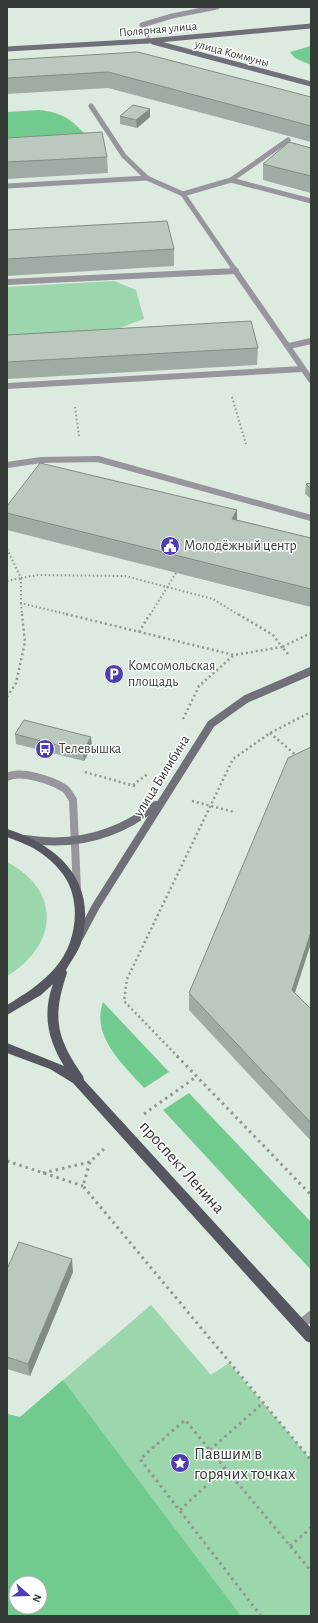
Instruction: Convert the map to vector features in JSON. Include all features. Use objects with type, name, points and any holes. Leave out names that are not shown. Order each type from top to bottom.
[{"type":"main road","points":[[7,834],[36,845],[52,856],[66,871],[77,891],[80,903],[81,921],[77,941],[65,966],[52,1003],[51,1020],[61,1050],[89,1092]]},
{"type":"main road","points":[[7,1010],[37,994],[55,978],[65,966]]},
{"type":"main road","name":"проспект Ленина","points":[[7,1048],[54,1066],[77,1080],[311,1337]]},
{"type":"street","name":"Полярная улица","points":[[7,49],[148,41],[311,26]]},
{"type":"street","name":"улица Коммуны","points":[[148,41],[311,84]]},
{"type":"street","name":"улица Билибина","points":[[77,941],[96,906],[201,737],[225,710],[251,696],[311,672]]},
{"type":"street","points":[[20,838],[35,841],[76,841],[109,833],[128,825],[156,806],[166,794]]},
{"type":"lane","points":[[148,41],[142,25],[172,16],[217,7]]},
{"type":"lane","points":[[91,106],[124,156],[147,178],[183,194],[311,380]]},
{"type":"lane","points":[[183,194],[231,180],[288,140]]},
{"type":"lane","points":[[7,186],[147,178]]},
{"type":"lane","points":[[231,180],[311,201]]},
{"type":"lane","points":[[7,282],[236,271]]},
{"type":"lane","points":[[289,346],[311,341]]},
{"type":"lane","points":[[7,386],[303,369]]},
{"type":"lane","points":[[7,464],[41,460],[98,459],[311,518]]},
{"type":"lane","points":[[7,777],[13,774],[38,777],[65,788],[73,800],[77,891]]},
{"type":"lane","points":[[300,1324],[311,1316]]},
{"type":"path","points":[[224,374],[246,444]]},
{"type":"path","points":[[72,383],[82,459]]},
{"type":"path","points":[[7,549],[21,577],[21,603],[25,642],[16,683],[7,698]]},
{"type":"path","points":[[139,632],[176,573]]},
{"type":"path","points":[[7,581],[21,577],[38,575],[125,576],[213,599],[273,635],[282,647],[234,655],[21,603]]},
{"type":"path","points":[[311,712],[270,733],[233,759],[127,979],[124,1001],[311,1195]]},
{"type":"path","points":[[270,733],[299,758]]},
{"type":"path","points":[[83,772],[234,812]]},
{"type":"path","points":[[7,1161],[82,1186],[311,1460]]},
{"type":"path","points":[[82,1186],[90,1162]]},
{"type":"path","points":[[210,1450],[263,1403]]},
{"type":"path","points":[[261,1616],[140,1459],[185,1420],[311,1571]]},
{"type":"path","points":[[180,1510],[225,1468]]},
{"type":"path","points":[[290,1546],[311,1528]]},
{"type":"green space","points":[[311,46],[311,65],[295,58],[290,52]]},
{"type":"green space","points":[[39,110],[59,114],[69,119],[84,133],[81,142],[7,147],[7,112]]},
{"type":"green space","points":[[114,281],[136,290],[144,319],[117,329],[7,337],[7,287]]},
{"type":"green space","points":[[7,862],[25,874],[37,888],[45,903],[47,918],[44,934],[36,949],[24,963],[7,976]]},
{"type":"green space","points":[[103,1002],[169,1072],[144,1088],[111,1049],[105,1038],[101,1027],[100,1015]]},
{"type":"green space","points":[[189,1093],[311,1222],[311,1270],[163,1110]]},
{"type":"green space","points":[[151,1305],[211,1375],[229,1363],[311,1460],[311,1616],[7,1616],[7,1414],[20,1417]]},
{"type":"green space","points":[[63,1380],[241,1616],[7,1616],[7,1414],[20,1417]]},
{"type":"building","points":[[138,52],[311,97],[311,126],[108,72],[7,78],[7,60]]},
{"type":"building","points":[[133,105],[150,109],[136,120],[120,116]]},
{"type":"building","points":[[102,132],[107,157],[7,162],[7,138]]},
{"type":"building","points":[[289,142],[311,148],[311,176],[263,164]]},
{"type":"building","points":[[167,221],[174,249],[7,259],[7,230]]},
{"type":"building","points":[[251,321],[258,348],[7,362],[7,335]]},
{"type":"building","name":"Молодёжный центр","points":[[40,463],[237,510],[232,519],[311,538],[311,589],[7,513],[7,506]]},
{"type":"building","points":[[311,483],[311,489],[306,484]]},
{"type":"building","points":[[24,720],[91,737],[83,752],[15,734]]},
{"type":"building","points":[[311,747],[311,932],[292,990],[311,1009],[311,1123],[189,993],[288,758]]},
{"type":"building","points":[[19,1242],[72,1259],[28,1364],[7,1357],[7,1269]]},
{"type":"place","name":"Молодёжный центр","points":[[170,546]]},
{"type":"place","name":"Комсомольская площадь","points":[[114,674]]},
{"type":"place","name":"Телевышка","points":[[45,749]]},
{"type":"place","name":"Павшим в горячих точках","points":[[180,1463]]}]
